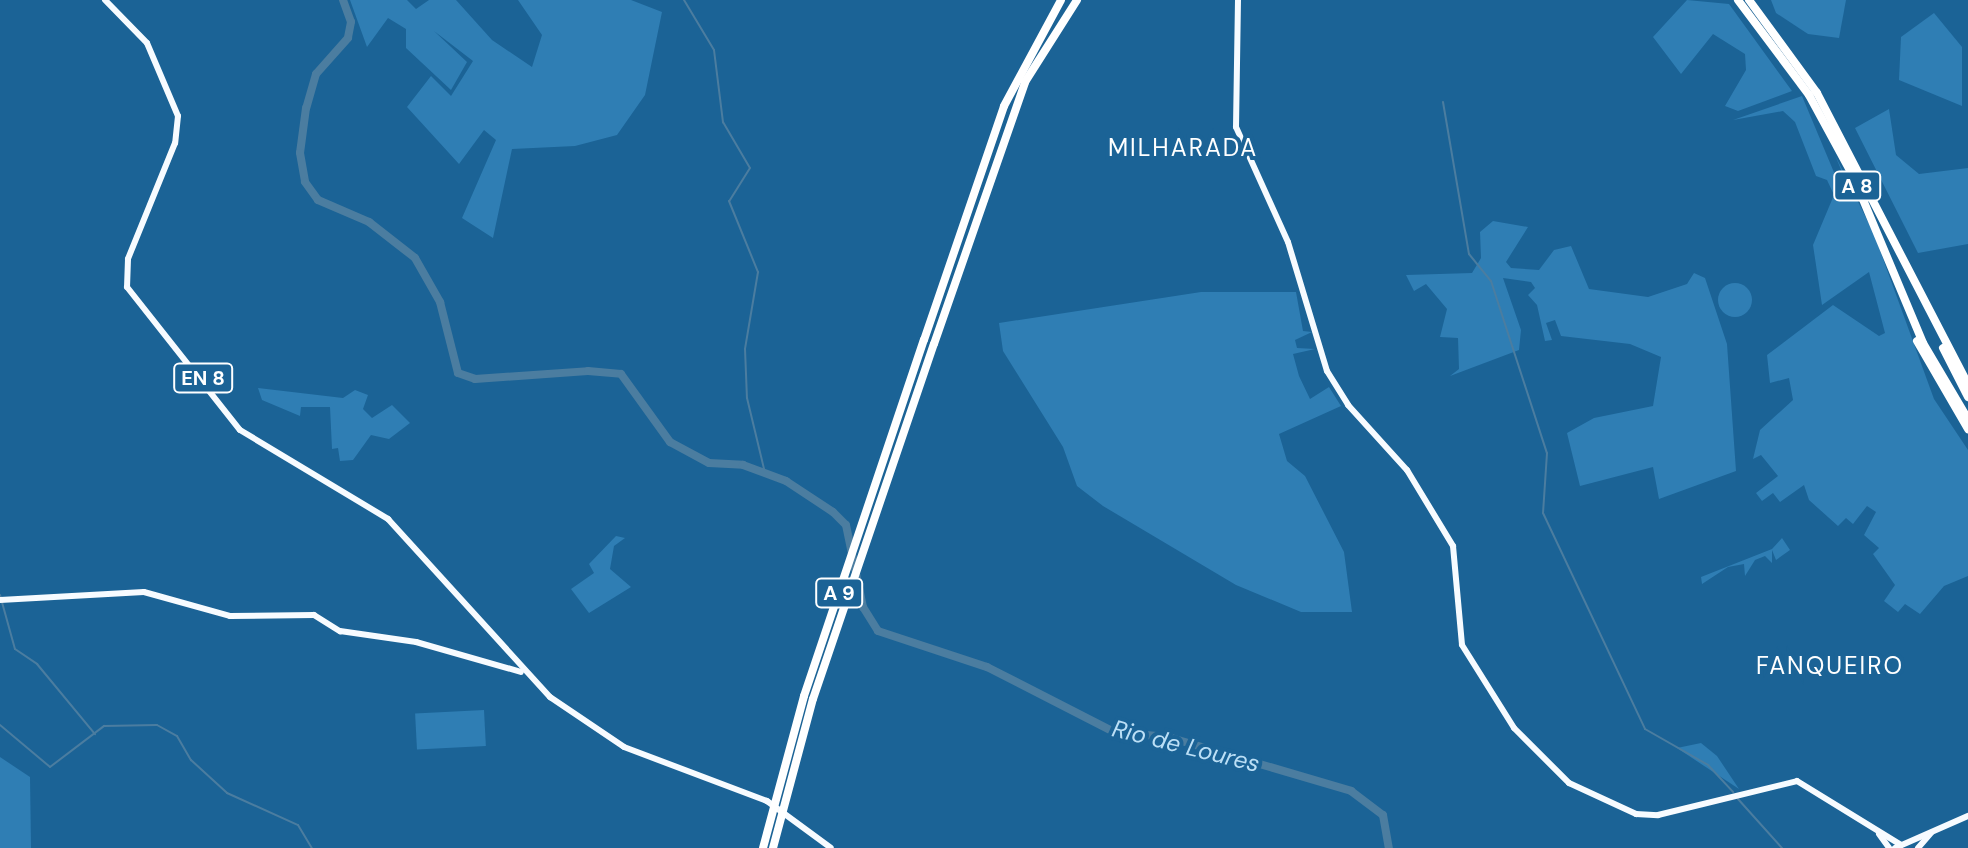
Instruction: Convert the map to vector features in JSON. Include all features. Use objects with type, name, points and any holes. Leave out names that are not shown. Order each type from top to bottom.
[{"type":"highway","name":"A 9","points":[[763,848],[804,696],[1004,106],[1061,0]]},
{"type":"highway","name":"A 9","points":[[773,848],[813,699],[1025,82],[1063,16],[1077,0]]},
{"type":"highway","name":"A 8","points":[[1738,0],[1804,80]]},
{"type":"highway","name":"A 8","points":[[1752,0],[1813,94],[1968,384]]},
{"type":"highway","name":"A 8","points":[[1813,94],[1854,178],[1914,320],[1968,419]]},
{"type":"highway","name":"A 8","points":[[1914,320],[1926,364],[1968,429]]},
{"type":"highway","points":[[1933,322],[1968,397]]},
{"type":"main road","name":"EN 8","points":[[105,0],[147,43],[178,116],[175,143],[126,266],[130,293],[246,436],[388,519],[521,672],[624,747],[777,807],[831,848]]},
{"type":"main road","points":[[1238,0],[1236,127],[1288,242],[1327,371],[1348,405],[1407,470],[1453,546],[1462,645],[1514,728],[1569,783],[1636,814],[1658,815],[1784,779],[1811,786],[1900,846],[1915,848],[1939,828]]},
{"type":"main road","points":[[2,600],[144,592],[230,616],[319,618],[340,631],[416,642],[521,672]]},
{"type":"main road","points":[[1900,846],[1968,816]]},
{"type":"main road","points":[[1877,831],[1889,848]]},
{"type":"shaded area","points":[[350,0],[407,0],[416,9],[429,0],[456,0],[492,40],[532,67],[542,35],[518,0],[631,0],[662,12],[645,95],[617,135],[575,146],[512,149],[493,238],[462,218],[496,140],[484,130],[459,164],[407,107],[431,76],[451,96],[473,61],[434,31],[467,62],[451,90],[406,48],[406,29],[388,18],[367,47]]},
{"type":"shaded area","points":[[1687,0],[1729,4],[1792,91],[1738,111],[1725,106],[1746,70],[1745,54],[1713,34],[1681,74],[1653,37]]},
{"type":"shaded area","points":[[1771,0],[1846,0],[1839,38],[1808,34],[1776,13]]},
{"type":"shaded area","points":[[1934,13],[1962,47],[1962,106],[1899,80],[1901,37]]},
{"type":"shaded area","points":[[1802,96],[1846,201],[1853,199],[1835,155],[1874,234],[1934,399],[1968,450],[1968,576],[1944,586],[1920,614],[1905,604],[1898,612],[1884,601],[1895,585],[1873,554],[1879,548],[1864,535],[1876,512],[1867,506],[1853,524],[1846,518],[1838,526],[1809,500],[1804,485],[1780,502],[1773,493],[1762,501],[1756,493],[1778,476],[1761,455],[1753,459],[1760,430],[1793,400],[1789,378],[1770,383],[1767,355],[1833,305],[1879,336],[1885,333],[1869,272],[1822,305],[1813,245],[1834,195],[1827,180],[1816,176],[1795,122],[1783,111],[1733,120]]},
{"type":"shaded area","points":[[1889,109],[1896,155],[1919,174],[1968,168],[1968,244],[1918,253],[1855,128]]},
{"type":"shaded area","points":[[1493,221],[1528,227],[1506,262],[1511,268],[1539,270],[1554,250],[1571,246],[1589,289],[1648,297],[1687,284],[1694,273],[1705,278],[1727,344],[1736,471],[1659,499],[1653,467],[1580,486],[1567,433],[1594,418],[1653,406],[1661,357],[1630,344],[1561,336],[1555,320],[1546,323],[1552,340],[1545,341],[1537,305],[1528,295],[1535,288],[1531,282],[1503,278],[1521,330],[1519,350],[1450,376],[1459,369],[1458,338],[1440,337],[1447,309],[1426,284],[1414,291],[1406,275],[1472,273],[1481,258],[1480,232]]},
{"type":"shaded area","points":[[1735,283],[1747,288],[1752,300],[1747,312],[1735,317],[1723,312],[1718,300],[1723,288]]},
{"type":"shaded area","points":[[1201,292],[1296,292],[1303,331],[1312,332],[1295,340],[1297,348],[1315,349],[1293,354],[1299,376],[1310,399],[1329,387],[1341,406],[1279,434],[1287,461],[1305,476],[1344,552],[1352,612],[1301,612],[1236,585],[1103,506],[1077,486],[1063,447],[1003,351],[999,323]]},
{"type":"shaded area","points":[[258,388],[343,398],[355,390],[368,395],[363,409],[372,418],[392,405],[410,423],[389,439],[371,435],[353,460],[340,461],[338,448],[332,449],[330,407],[301,407],[300,416],[262,400]]},
{"type":"shaded area","points":[[616,536],[625,538],[614,546],[610,569],[631,587],[589,613],[571,589],[594,573],[589,564]]},
{"type":"shaded area","points":[[1782,538],[1790,550],[1776,560],[1772,550],[1772,563],[1765,556],[1755,560],[1745,576],[1744,564],[1728,567],[1702,584],[1701,577],[1772,549]]},
{"type":"shaded area","points":[[484,710],[486,746],[417,750],[415,714]]},
{"type":"shaded area","points":[[1701,743],[1717,756],[1739,789],[1677,748]]},
{"type":"shaded area","points":[[0,757],[30,777],[31,848],[0,848]]},
{"type":"waterway","name":"Rio de Loures","points":[[343,0],[351,22],[348,38],[316,74],[306,108],[300,153],[305,182],[318,200],[369,222],[415,258],[440,302],[458,373],[475,379],[588,371],[621,374],[670,442],[709,463],[743,465],[786,481],[833,512],[846,525],[863,607],[878,631],[987,667],[1114,732],[1168,737],[1351,791],[1383,815],[1389,848]]},
{"type":"waterway","points":[[684,0],[714,50],[723,122],[750,168],[729,201],[758,272],[745,349],[747,398],[765,473]]},
{"type":"waterway","points":[[1443,102],[1469,254],[1491,281],[1547,453],[1543,513],[1645,729],[1708,765],[1733,792]]},
{"type":"waterway","points":[[0,595],[15,649],[37,664],[95,734]]},
{"type":"waterway","points":[[0,725],[50,767],[104,726],[157,725],[177,736],[191,760],[227,793],[298,825],[312,848]]},
{"type":"waterway","points":[[1738,799],[1782,848]]},
{"type":"district","name":"MILHARADA","points":[[1183,148]]},
{"type":"district","name":"FANQUEIRO","points":[[1830,666]]}]
